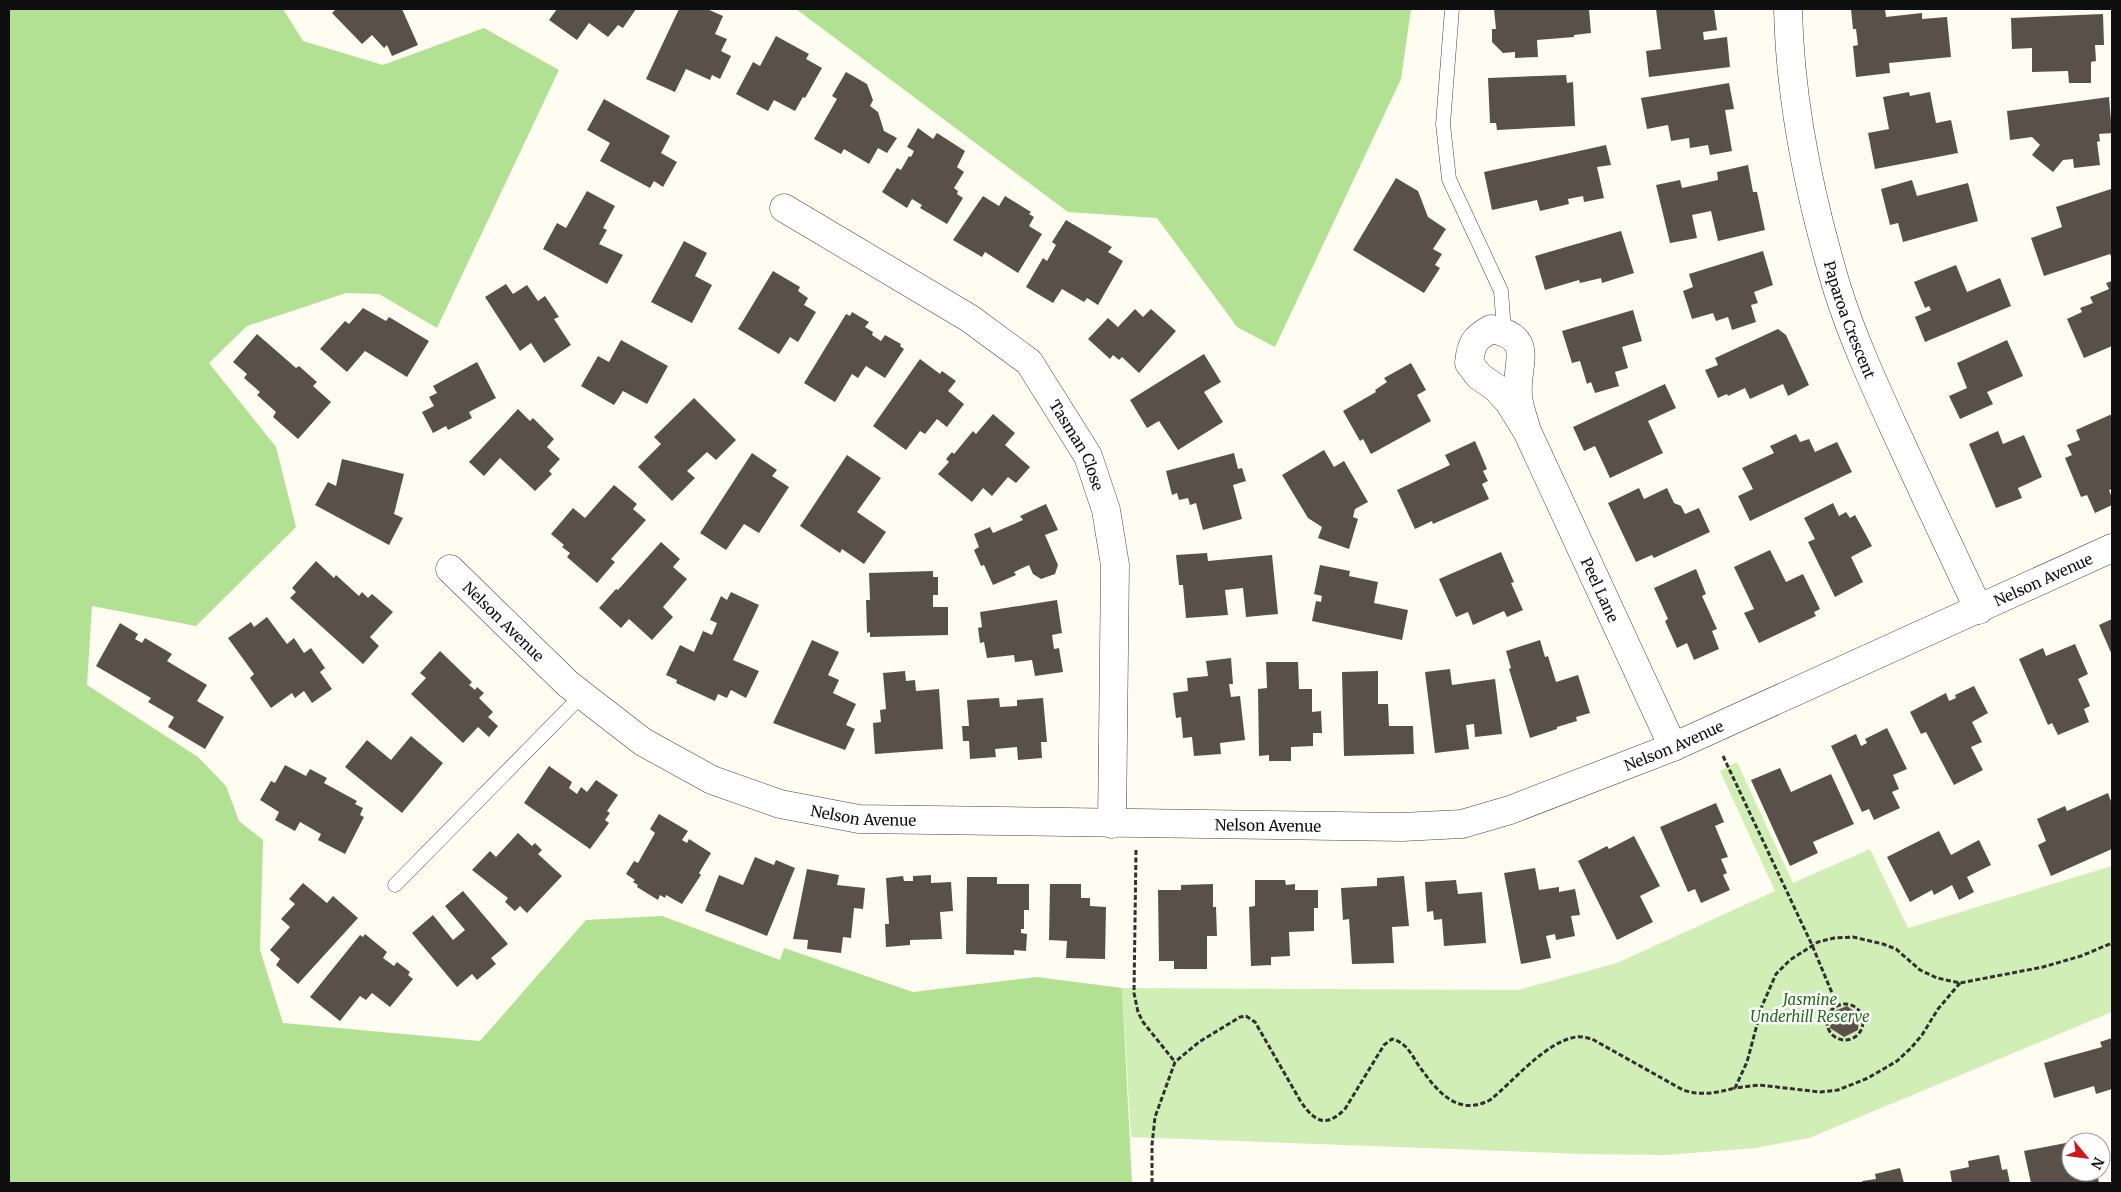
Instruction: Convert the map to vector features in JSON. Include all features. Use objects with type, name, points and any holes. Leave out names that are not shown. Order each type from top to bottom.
[{"type":"street","name":"Paparoa Crescent","points":[[1788,9],[1789,50],[1798,120],[1811,190],[1837,288],[1868,371],[1979,610]]},
{"type":"street","name":"Tasman Close","points":[[784,208],[969,318],[1029,362],[1088,456],[1106,510],[1115,565],[1124,824]]},
{"type":"street","name":"Peel Lane","points":[[1527,431],[1518,397],[1521,349],[1514,337],[1491,329],[1476,337],[1470,350],[1469,362],[1478,376],[1496,388],[1509,402],[1527,431],[1673,747]]},
{"type":"street","name":"Nelson Avenue","points":[[450,569],[568,684],[644,742],[712,780],[780,804],[859,819],[1402,827],[1462,824],[1510,810],[1673,747],[1979,610],[2112,548]]},
{"type":"lane","points":[[1452,9],[1443,124],[1449,179],[1501,291],[1504,332]]},
{"type":"lane","points":[[395,885],[582,695]]},
{"type":"path","points":[[1711,730],[1812,945],[1837,1005]]},
{"type":"path","points":[[1124,824],[1134,993],[1138,1012],[1143,1022],[1175,1062]]},
{"type":"path","points":[[1734,1088],[1747,1062],[1762,1006],[1776,974],[1790,960],[1812,945],[1834,938],[1853,937],[1883,944],[1896,949],[1920,970],[1937,978],[1960,982],[2044,967],[2081,956],[2112,943]]},
{"type":"path","points":[[1152,1183],[1152,1146],[1155,1118],[1175,1062],[1199,1042],[1240,1017],[1246,1016],[1255,1022],[1309,1114],[1320,1121],[1338,1117],[1345,1109],[1384,1045],[1392,1039],[1401,1041],[1445,1097],[1468,1107],[1480,1105],[1490,1100],[1546,1052],[1559,1043],[1576,1037],[1592,1038],[1683,1090],[1696,1094],[1709,1095],[1734,1088],[1759,1086],[1820,1092],[1838,1090],[1868,1078],[1897,1060],[1911,1048],[1922,1035],[1938,1008],[1960,982]]},
{"type":"path","points":[[1848,1004],[1860,1011],[1863,1024],[1860,1033],[1853,1039],[1838,1040],[1827,1027],[1829,1012],[1837,1005],[1848,1004]]},
{"type":"green space","points":[[9,9],[283,9],[303,41],[383,65],[484,28],[559,70],[437,328],[379,294],[346,293],[247,326],[209,363],[276,447],[296,527],[196,626],[92,606],[87,685],[198,757],[226,786],[239,821],[263,840],[260,950],[283,1023],[480,1041],[586,920],[662,916],[780,960],[784,948],[913,992],[1037,977],[1122,988],[1132,1183],[9,1183]]},
{"type":"green space","points":[[796,9],[1411,9],[1401,79],[1275,347],[1237,327],[1157,218],[1068,212]]},
{"type":"green space","name":"Jasmine Underhill Reserve","points":[[1737,762],[1793,883],[1870,849],[1908,928],[2112,866],[2112,1012],[1809,1138],[1755,1148],[1666,1155],[1583,1154],[1131,1137],[1122,988],[1518,990],[1617,963],[1775,891],[1720,771]]},
{"type":"building","points":[[336,9],[402,9],[418,45],[392,56],[387,45],[384,48],[372,35],[362,44],[332,13]]},
{"type":"building","points":[[557,9],[636,9],[623,28],[618,25],[608,37],[589,23],[577,40],[549,20]]},
{"type":"building","points":[[679,9],[707,9],[723,16],[715,34],[727,39],[721,51],[731,56],[720,79],[712,75],[710,80],[686,69],[675,92],[646,79]]},
{"type":"building","points":[[1494,9],[1589,9],[1591,33],[1574,35],[1574,37],[1537,40],[1538,57],[1515,58],[1515,52],[1503,53],[1492,42],[1492,29],[1496,29]]},
{"type":"building","points":[[1656,9],[1714,9],[1717,30],[1703,32],[1704,40],[1727,37],[1730,67],[1649,77],[1646,51],[1661,49]]},
{"type":"building","points":[[1851,9],[1885,9],[1886,17],[1922,13],[1922,19],[1947,17],[1951,57],[1889,63],[1890,73],[1856,77],[1853,46],[1858,45],[1856,29],[1853,29]]},
{"type":"building","points":[[2103,14],[2104,45],[2095,45],[2096,61],[2091,62],[2091,83],[2069,83],[2068,71],[2032,72],[2032,48],[2012,49],[2011,18]]},
{"type":"building","points":[[776,36],[809,54],[806,59],[822,68],[805,98],[803,97],[795,111],[774,100],[768,111],[736,94],[753,62],[760,66]]},
{"type":"building","points":[[846,72],[867,84],[873,100],[870,106],[878,112],[884,131],[897,138],[887,153],[878,148],[869,164],[844,149],[841,154],[814,139],[837,99],[832,96]]},
{"type":"building","points":[[1566,75],[1567,83],[1573,82],[1575,126],[1497,130],[1496,123],[1490,123],[1488,78]]},
{"type":"building","points":[[1729,83],[1734,109],[1725,110],[1732,151],[1710,155],[1708,145],[1690,148],[1689,138],[1671,141],[1668,125],[1647,129],[1641,98]]},
{"type":"building","points":[[1909,92],[1910,96],[1930,92],[1936,123],[1951,120],[1958,153],[1875,169],[1868,133],[1889,129],[1883,97]]},
{"type":"building","points":[[2109,97],[2112,133],[2099,134],[2100,141],[2097,142],[2100,165],[2074,168],[2073,159],[2063,160],[2053,172],[2032,155],[2040,145],[2032,137],[2010,140],[2007,111]]},
{"type":"building","points":[[604,99],[670,136],[661,153],[677,162],[663,187],[654,181],[650,188],[600,161],[610,143],[587,130]]},
{"type":"building","points":[[918,128],[933,139],[937,133],[965,151],[957,167],[964,172],[954,188],[958,191],[957,194],[963,198],[947,224],[920,208],[922,205],[912,199],[907,208],[882,192],[897,168],[901,170],[909,156],[911,157],[914,151],[907,147]]},
{"type":"building","points":[[1606,145],[1611,165],[1597,167],[1604,198],[1584,202],[1583,196],[1568,199],[1569,204],[1540,211],[1537,200],[1492,210],[1484,172]]},
{"type":"building","points":[[1748,165],[1753,192],[1757,192],[1765,230],[1718,241],[1711,211],[1692,215],[1697,238],[1670,243],[1656,185],[1680,180],[1682,188],[1718,180],[1717,172]]},
{"type":"building","points":[[1396,178],[1418,191],[1428,217],[1446,229],[1433,249],[1442,254],[1435,265],[1440,268],[1424,293],[1353,250]]},
{"type":"building","points":[[1912,180],[1917,196],[1968,183],[1978,221],[1903,242],[1898,223],[1890,225],[1881,189]]},
{"type":"building","points":[[2111,189],[2112,258],[2110,254],[2044,276],[2031,238],[2062,227],[2056,207]]},
{"type":"building","points":[[587,191],[615,206],[603,228],[607,230],[599,244],[623,255],[607,284],[543,249],[557,223],[566,228]]},
{"type":"building","points":[[983,196],[999,206],[1005,196],[1031,212],[1029,214],[1034,217],[1029,226],[1042,234],[1018,273],[985,252],[982,257],[953,240]]},
{"type":"building","points":[[1066,220],[1112,247],[1108,252],[1123,261],[1098,305],[1087,298],[1084,302],[1062,289],[1053,303],[1026,287],[1043,258],[1047,261],[1056,245],[1052,242]]},
{"type":"building","points":[[1621,231],[1634,273],[1602,283],[1601,278],[1580,283],[1579,280],[1545,290],[1535,256]]},
{"type":"building","points":[[684,241],[707,253],[695,276],[712,285],[692,323],[651,302]]},
{"type":"building","points":[[1763,251],[1773,285],[1754,292],[1758,303],[1751,305],[1756,322],[1732,330],[1728,317],[1716,321],[1713,313],[1692,319],[1683,291],[1693,287],[1689,274]]},
{"type":"building","points":[[1956,265],[1967,292],[2000,278],[2011,306],[1925,342],[1915,317],[1931,310],[1929,306],[1925,308],[1914,282]]},
{"type":"building","points":[[773,271],[800,287],[798,291],[808,298],[804,305],[816,312],[798,342],[790,337],[779,354],[738,329]]},
{"type":"building","points":[[2112,281],[2112,346],[2084,358],[2067,319],[2082,312],[2080,308],[2093,303],[2090,297],[2109,289],[2106,283]]},
{"type":"building","points":[[506,284],[513,294],[527,285],[538,301],[545,296],[559,317],[554,319],[571,345],[544,363],[531,343],[520,351],[485,297]]},
{"type":"building","points":[[363,308],[386,321],[389,317],[429,341],[407,377],[365,351],[347,372],[320,349],[345,321],[349,324]]},
{"type":"building","points":[[1135,309],[1143,317],[1151,309],[1176,331],[1139,373],[1122,357],[1119,360],[1113,355],[1110,359],[1088,339],[1108,318],[1118,327]]},
{"type":"building","points":[[1633,310],[1642,341],[1622,347],[1628,368],[1615,372],[1619,386],[1595,393],[1591,382],[1587,384],[1580,361],[1572,363],[1562,331]]},
{"type":"building","points":[[852,312],[869,322],[865,327],[873,332],[872,335],[881,341],[885,335],[901,344],[900,346],[904,349],[885,378],[866,366],[858,378],[852,374],[835,402],[804,383],[846,314],[850,316]]},
{"type":"building","points":[[1778,329],[1786,335],[1809,385],[1788,396],[1783,384],[1750,399],[1745,388],[1728,396],[1727,394],[1718,398],[1705,370],[1718,365],[1715,358]]},
{"type":"building","points":[[257,334],[296,368],[299,366],[317,382],[313,386],[331,402],[298,439],[273,417],[276,412],[257,395],[260,392],[244,378],[247,374],[233,362]]},
{"type":"building","points":[[621,340],[668,366],[647,404],[623,391],[614,405],[581,386],[598,356],[609,362]]},
{"type":"building","points":[[2007,340],[2023,376],[1987,392],[1993,404],[1960,419],[1949,396],[1967,388],[1957,363]]},
{"type":"building","points":[[1204,354],[1221,382],[1204,392],[1223,422],[1178,450],[1159,421],[1147,428],[1130,400]]},
{"type":"building","points":[[920,359],[940,374],[942,371],[956,381],[948,391],[964,404],[947,427],[937,419],[925,434],[920,431],[906,450],[873,426]]},
{"type":"building","points":[[477,362],[496,398],[469,412],[472,418],[448,430],[446,426],[433,433],[422,412],[434,406],[429,397],[437,393],[433,386]]},
{"type":"building","points":[[1411,363],[1426,390],[1417,395],[1431,421],[1371,454],[1363,439],[1360,441],[1343,411],[1376,392],[1375,390],[1387,382],[1384,378]]},
{"type":"building","points":[[1665,384],[1676,408],[1648,421],[1663,453],[1610,478],[1595,446],[1584,451],[1573,427]]},
{"type":"building","points":[[694,398],[736,440],[716,460],[707,452],[687,471],[695,478],[672,501],[638,467],[661,444],[654,437]]},
{"type":"building","points":[[518,409],[530,421],[533,418],[554,439],[547,447],[560,459],[549,471],[552,474],[535,491],[500,458],[484,476],[469,462]]},
{"type":"building","points":[[993,414],[1015,433],[1005,445],[1030,467],[1016,483],[1008,477],[992,496],[983,488],[972,502],[938,474],[949,462],[946,459],[952,452],[954,454],[973,431],[976,434]]},
{"type":"building","points":[[2112,414],[2112,489],[2109,490],[2112,505],[2095,513],[2087,495],[2081,497],[2065,458],[2072,455],[2067,445],[2080,440],[2076,430]]},
{"type":"building","points":[[1998,431],[2003,444],[2024,435],[2042,477],[2018,488],[2022,498],[1996,508],[1969,444]]},
{"type":"building","points":[[1796,434],[1800,442],[1809,439],[1815,452],[1837,442],[1852,472],[1750,521],[1738,496],[1753,489],[1742,468],[1774,453],[1770,446]]},
{"type":"building","points":[[1475,441],[1487,469],[1483,471],[1488,481],[1482,484],[1489,499],[1433,524],[1432,521],[1415,529],[1397,490],[1450,465],[1445,455]]},
{"type":"building","points":[[1324,450],[1334,467],[1344,461],[1368,502],[1355,509],[1353,517],[1358,519],[1349,549],[1318,538],[1322,527],[1308,518],[1282,475]]},
{"type":"building","points":[[752,453],[777,470],[772,476],[789,487],[759,533],[744,524],[726,550],[700,533]]},
{"type":"building","points":[[1234,453],[1238,469],[1242,468],[1246,481],[1233,485],[1242,519],[1203,530],[1196,503],[1190,505],[1188,498],[1179,500],[1177,493],[1172,495],[1166,471]]},
{"type":"building","points":[[847,455],[881,478],[857,512],[886,532],[864,564],[842,549],[840,553],[800,526]]},
{"type":"building","points":[[342,459],[404,474],[394,514],[403,518],[389,545],[315,505],[328,482],[336,486]]},
{"type":"building","points":[[614,485],[637,504],[633,509],[646,520],[611,559],[615,562],[597,583],[567,557],[570,553],[551,534],[573,508],[585,518]]},
{"type":"building","points":[[1639,488],[1644,499],[1667,488],[1674,503],[1681,506],[1685,514],[1699,508],[1710,532],[1654,558],[1652,555],[1636,562],[1608,503]]},
{"type":"building","points":[[1833,503],[1839,516],[1846,512],[1850,518],[1855,515],[1872,546],[1851,557],[1863,582],[1835,597],[1808,542],[1815,539],[1804,518]]},
{"type":"building","points":[[1046,504],[1058,530],[1045,535],[1058,565],[1055,574],[1041,579],[1033,574],[1029,565],[1014,572],[1016,575],[993,585],[984,565],[981,566],[974,550],[979,547],[974,534],[990,527],[993,533],[1023,520],[1020,516]]},
{"type":"building","points":[[661,542],[680,559],[673,567],[687,579],[663,607],[673,617],[652,640],[629,619],[621,628],[599,608],[616,589],[618,590]]},
{"type":"building","points":[[1770,550],[1786,582],[1803,574],[1820,609],[1814,612],[1816,616],[1759,643],[1744,613],[1754,609],[1734,567]]},
{"type":"building","points":[[1501,552],[1514,582],[1511,583],[1523,610],[1507,617],[1504,611],[1473,625],[1468,612],[1456,617],[1439,579]]},
{"type":"building","points":[[1207,553],[1208,561],[1272,555],[1278,614],[1246,617],[1243,588],[1225,590],[1228,615],[1186,618],[1183,585],[1179,585],[1176,555]]},
{"type":"building","points":[[316,561],[334,578],[336,575],[359,596],[362,592],[368,598],[372,594],[393,612],[370,637],[379,646],[363,664],[290,598],[296,592],[292,588]]},
{"type":"building","points":[[1320,565],[1350,571],[1349,576],[1378,582],[1374,603],[1408,610],[1402,640],[1312,621],[1316,601],[1321,602],[1322,596],[1314,594]]},
{"type":"building","points":[[1696,569],[1706,594],[1702,596],[1717,629],[1712,631],[1719,649],[1694,660],[1687,643],[1677,648],[1665,621],[1668,619],[1654,588]]},
{"type":"building","points":[[933,571],[933,577],[938,577],[938,595],[933,595],[933,607],[948,607],[948,635],[870,637],[870,632],[867,633],[866,600],[870,600],[869,573]]},
{"type":"building","points":[[731,592],[759,605],[733,660],[759,671],[746,698],[731,690],[727,698],[718,694],[715,701],[676,683],[677,680],[666,675],[680,645],[694,652],[703,631],[712,635],[717,623],[710,620],[721,596],[727,600]]},
{"type":"building","points":[[1057,600],[1062,633],[1052,635],[1054,649],[1059,648],[1063,672],[1035,676],[1032,660],[1015,662],[1014,655],[987,658],[984,642],[980,643],[978,628],[982,627],[980,612]]},
{"type":"building","points":[[267,617],[287,644],[294,638],[304,653],[311,648],[325,668],[320,672],[332,689],[312,703],[304,691],[295,698],[292,693],[271,708],[250,678],[254,674],[228,638],[251,622],[254,627]]},
{"type":"building","points":[[2112,619],[2112,655],[2099,625]]},
{"type":"building","points":[[120,623],[138,634],[135,639],[142,643],[145,638],[172,654],[167,661],[207,685],[197,701],[224,717],[205,749],[168,727],[174,717],[148,702],[151,698],[96,666]]},
{"type":"building","points":[[812,640],[839,652],[828,675],[839,680],[833,693],[856,704],[846,725],[855,729],[845,750],[773,723]]},
{"type":"building","points":[[1540,640],[1545,657],[1548,656],[1556,682],[1578,675],[1590,713],[1576,717],[1577,721],[1530,738],[1509,669],[1511,668],[1506,651]]},
{"type":"building","points":[[2075,644],[2088,674],[2078,679],[2090,706],[2084,709],[2089,722],[2058,735],[2052,723],[2048,725],[2019,659],[2043,648],[2046,656]]},
{"type":"building","points":[[440,651],[472,682],[469,685],[475,690],[477,687],[484,693],[479,698],[493,712],[488,717],[498,726],[489,737],[478,727],[463,743],[411,694],[426,678],[420,673]]},
{"type":"building","points":[[1231,658],[1233,684],[1229,684],[1231,697],[1240,696],[1245,740],[1220,743],[1221,754],[1194,756],[1192,737],[1183,738],[1181,717],[1176,718],[1173,693],[1188,691],[1187,678],[1208,676],[1206,661]]},
{"type":"building","points":[[1266,662],[1298,662],[1299,689],[1312,689],[1312,712],[1321,711],[1322,733],[1313,733],[1313,746],[1291,747],[1291,761],[1269,761],[1269,755],[1259,756],[1258,689],[1267,688]]},
{"type":"building","points":[[1450,669],[1452,685],[1495,679],[1502,734],[1475,737],[1474,724],[1466,725],[1469,749],[1435,753],[1425,672]]},
{"type":"building","points":[[905,671],[906,681],[915,680],[916,691],[939,689],[943,749],[875,754],[873,723],[881,722],[880,710],[886,709],[883,673]]},
{"type":"building","points":[[1378,671],[1378,704],[1388,704],[1389,726],[1413,726],[1414,754],[1344,756],[1342,672]]},
{"type":"building","points":[[1974,686],[1988,713],[1972,722],[1982,742],[1971,747],[1983,770],[1954,785],[1926,732],[1921,734],[1910,712],[1946,693],[1949,701],[1956,698],[1955,695]]},
{"type":"building","points":[[999,698],[1000,707],[1017,706],[1017,700],[1043,698],[1047,742],[1041,742],[1042,758],[1018,760],[1017,747],[995,749],[996,757],[970,759],[969,741],[963,741],[962,726],[969,726],[967,700]]},
{"type":"building","points":[[1887,728],[1907,769],[1893,775],[1899,789],[1892,792],[1900,808],[1874,820],[1869,809],[1862,812],[1831,746],[1856,734],[1861,746],[1867,743],[1865,739]]},
{"type":"building","points":[[411,736],[443,763],[402,813],[345,767],[367,740],[391,760]]},
{"type":"building","points":[[285,765],[306,776],[310,769],[327,778],[324,783],[357,801],[355,804],[363,808],[360,815],[364,817],[345,854],[318,840],[321,834],[300,822],[295,831],[275,820],[279,812],[260,800],[271,781],[275,783]]},
{"type":"building","points":[[549,766],[572,782],[569,788],[577,794],[581,787],[587,792],[596,780],[618,795],[607,811],[610,813],[605,820],[609,823],[590,849],[524,803]]},
{"type":"building","points":[[1780,768],[1791,792],[1831,774],[1854,824],[1813,842],[1818,853],[1790,866],[1751,780]]},
{"type":"building","points":[[2108,793],[2112,804],[2112,849],[2051,876],[2038,845],[2046,841],[2037,819],[2065,806],[2067,811]]},
{"type":"building","points":[[1716,803],[1724,822],[1715,826],[1728,857],[1721,859],[1727,873],[1723,875],[1730,890],[1701,903],[1695,889],[1688,892],[1660,827]]},
{"type":"building","points":[[659,814],[688,831],[682,840],[687,843],[689,839],[711,853],[699,873],[701,875],[682,904],[666,895],[665,898],[660,895],[658,900],[637,887],[638,885],[633,882],[635,880],[626,874],[634,861],[638,863],[655,833],[650,829]]},
{"type":"building","points":[[1939,831],[1951,855],[1979,840],[1991,865],[1967,877],[1974,892],[1959,900],[1952,885],[1934,895],[1932,890],[1910,902],[1887,857]]},
{"type":"building","points":[[518,833],[532,846],[535,843],[542,850],[538,854],[562,876],[527,913],[520,906],[515,911],[505,902],[508,898],[472,870],[490,851],[496,857]]},
{"type":"building","points":[[1634,836],[1660,886],[1640,896],[1653,922],[1617,940],[1578,861],[1607,846],[1609,849]]},
{"type":"building","points":[[755,857],[774,865],[776,860],[795,868],[767,936],[705,911],[719,875],[743,885]]},
{"type":"building","points":[[1535,868],[1539,890],[1559,887],[1559,892],[1575,889],[1580,915],[1571,916],[1575,936],[1556,940],[1555,934],[1546,936],[1551,958],[1521,964],[1504,873]]},
{"type":"building","points":[[807,869],[839,875],[837,885],[865,888],[863,909],[854,908],[851,938],[843,937],[841,953],[807,949],[808,940],[793,939]]},
{"type":"building","points":[[931,875],[931,883],[951,882],[953,911],[940,912],[942,939],[910,940],[910,945],[886,947],[885,924],[889,924],[886,878],[903,876],[904,881],[913,881],[913,876]]},
{"type":"building","points":[[1404,876],[1409,926],[1392,927],[1394,963],[1352,964],[1349,919],[1343,920],[1341,888],[1377,886],[1377,878]]},
{"type":"building","points":[[967,877],[997,877],[997,884],[1029,884],[1029,910],[1024,910],[1024,929],[1021,929],[1021,933],[1027,934],[1026,951],[1014,950],[1014,955],[966,954]]},
{"type":"building","points":[[1255,880],[1285,880],[1286,885],[1295,884],[1295,890],[1318,890],[1318,908],[1314,908],[1314,931],[1289,932],[1290,956],[1271,957],[1271,965],[1251,966],[1249,907],[1255,906]]},
{"type":"building","points":[[1456,880],[1458,894],[1482,892],[1486,943],[1444,946],[1442,919],[1434,920],[1433,911],[1427,912],[1425,882]]},
{"type":"building","points":[[303,883],[327,903],[333,896],[358,918],[298,984],[276,965],[280,959],[270,950],[290,927],[281,919],[295,904],[289,899]]},
{"type":"building","points":[[1050,884],[1081,884],[1081,898],[1090,898],[1090,906],[1106,907],[1105,959],[1066,958],[1067,941],[1049,940]]},
{"type":"building","points":[[1213,884],[1213,907],[1216,907],[1217,936],[1207,936],[1207,969],[1174,969],[1174,961],[1159,961],[1158,890],[1181,890],[1181,885]]},
{"type":"building","points":[[463,891],[508,944],[491,958],[496,964],[477,980],[472,974],[457,987],[412,933],[433,915],[453,940],[465,930],[445,906]]},
{"type":"building","points":[[365,934],[387,952],[383,958],[394,966],[397,962],[410,972],[408,975],[413,979],[390,1007],[372,993],[366,1000],[360,996],[340,1021],[310,997],[360,935],[363,937]]},
{"type":"building","points":[[1847,1006],[1859,1015],[1858,1030],[1844,1037],[1830,1028],[1832,1012]]},
{"type":"building","points":[[2112,1038],[2112,1089],[2096,1094],[2094,1086],[2054,1098],[2044,1063],[2102,1047],[2100,1042]]},
{"type":"building","points":[[2061,1144],[2061,1182],[2099,1183],[2031,1183],[2024,1151]]},
{"type":"building","points":[[1999,1155],[2002,1170],[2007,1169],[2010,1183],[1952,1183],[1950,1171],[1969,1167],[1968,1161]]},
{"type":"building","points":[[1900,1168],[1904,1183],[1863,1183],[1862,1181],[1876,1179],[1875,1174]]}]
